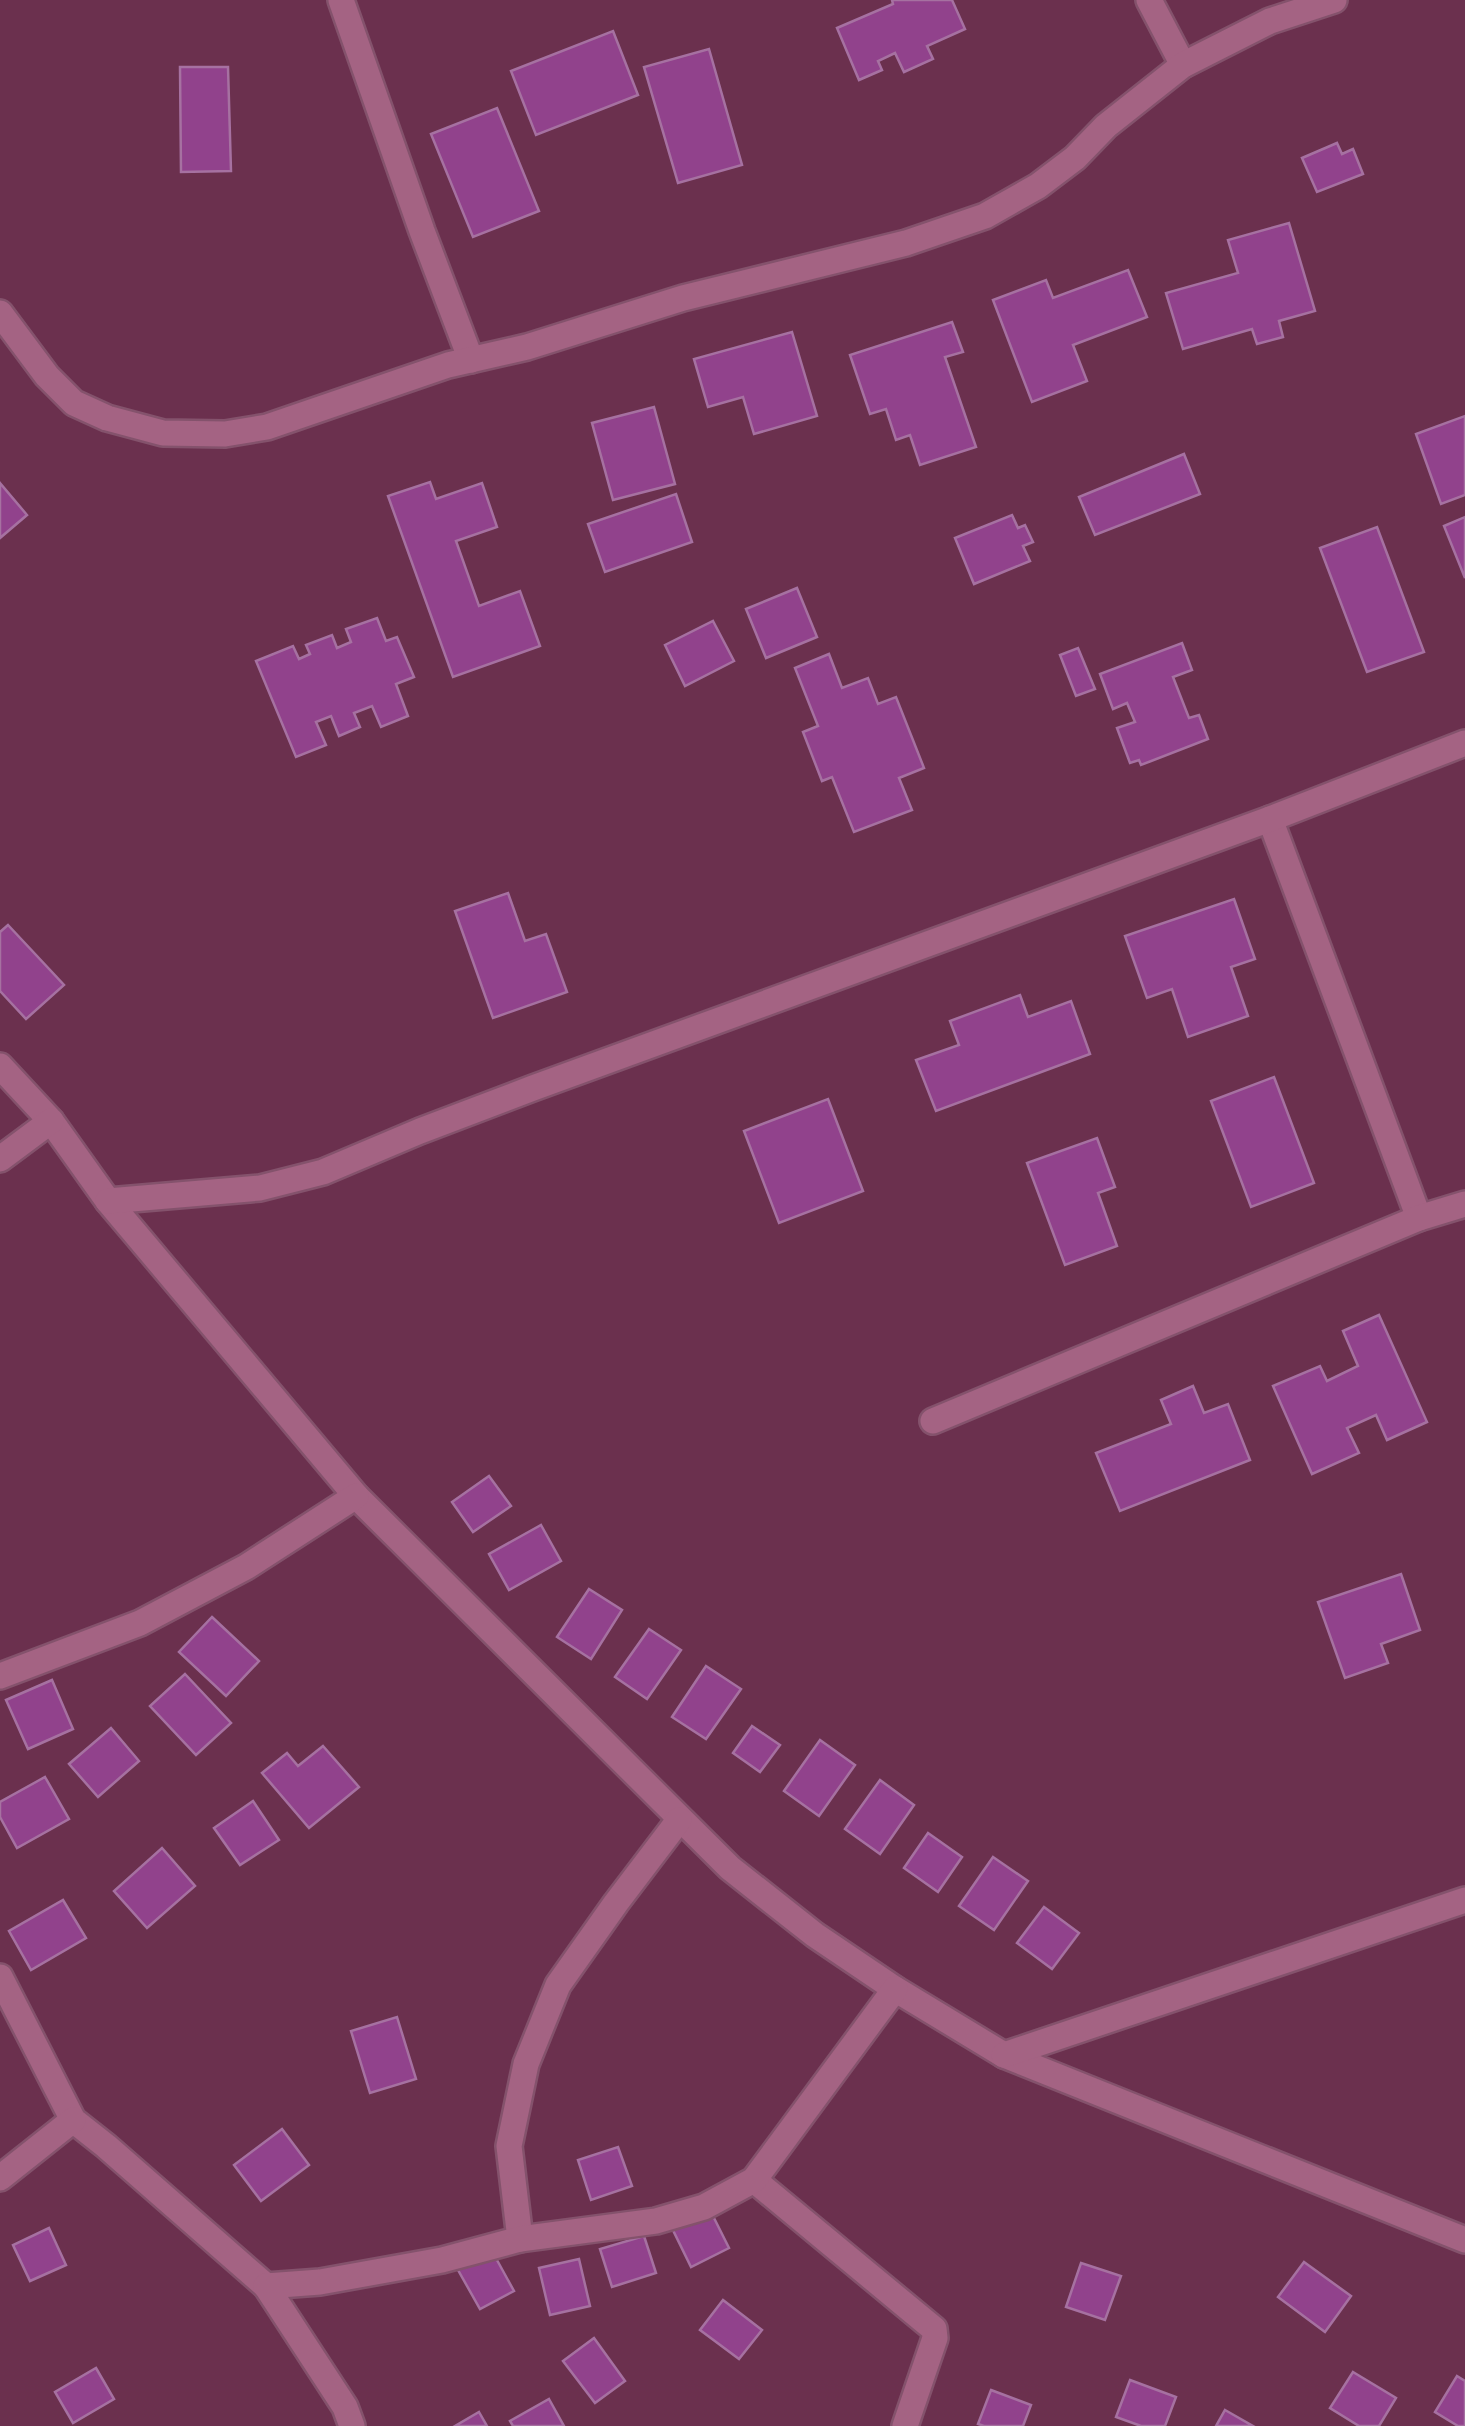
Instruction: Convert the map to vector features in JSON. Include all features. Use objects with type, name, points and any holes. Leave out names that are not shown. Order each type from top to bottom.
[{"type":"street","points":[[340,0],[471,360]]},
{"type":"street","points":[[1148,0],[1183,65]]},
{"type":"street","points":[[0,313],[47,376],[74,403],[108,418],[163,433],[226,434],[268,427],[448,365],[527,347],[682,298],[906,243],[985,216],[1050,177],[1183,65],[1270,21],[1334,0]]},
{"type":"street","points":[[108,1202],[260,1188],[324,1172],[532,1088],[1465,743]]},
{"type":"street","points":[[1270,818],[1419,1218]]},
{"type":"street","points":[[0,1066],[50,1121],[108,1202],[356,1496],[680,1820],[772,1902],[895,1989],[1004,2055],[1465,2240]]},
{"type":"street","points":[[0,1159],[50,1121]]},
{"type":"street","points":[[933,1421],[1419,1218],[1465,1204]]},
{"type":"street","points":[[0,1676],[140,1623],[246,1567],[356,1496]]},
{"type":"street","points":[[520,2240],[509,2146],[526,2064],[558,1984],[680,1820]]},
{"type":"street","points":[[1004,2055],[1465,1900]]},
{"type":"street","points":[[0,1977],[73,2120],[266,2286],[345,2407],[352,2426]]},
{"type":"street","points":[[266,2286],[320,2282],[442,2260],[520,2240],[656,2221],[704,2207],[754,2180],[895,1989]]},
{"type":"street","points":[[0,2178],[73,2120]]},
{"type":"street","points":[[754,2180],[934,2329],[935,2338],[905,2426]]},
{"type":"building","points":[[892,0],[952,0],[965,29],[927,46],[933,59],[904,72],[895,53],[878,61],[882,70],[859,80],[837,28],[893,4]]},
{"type":"building","points":[[613,31],[638,95],[536,135],[511,71]]},
{"type":"building","points":[[709,49],[742,165],[678,183],[644,67]]},
{"type":"building","points":[[180,67],[228,67],[231,171],[181,172]]},
{"type":"building","points":[[497,108],[539,211],[473,237],[431,134]]},
{"type":"building","points":[[1337,143],[1342,154],[1353,149],[1363,174],[1317,192],[1302,158]]},
{"type":"building","points":[[1289,223],[1315,311],[1279,321],[1283,337],[1257,344],[1252,329],[1183,349],[1166,293],[1238,273],[1228,240]]},
{"type":"building","points":[[1128,270],[1147,317],[1073,345],[1087,381],[1032,402],[993,300],[1046,280],[1053,298]]},
{"type":"building","points":[[952,322],[963,352],[945,357],[976,447],[920,465],[910,435],[896,440],[886,409],[870,414],[850,355]]},
{"type":"building","points":[[792,332],[817,416],[754,434],[743,397],[708,407],[694,359]]},
{"type":"building","points":[[654,407],[675,484],[613,500],[592,423]]},
{"type":"building","points":[[1465,416],[1465,495],[1441,504],[1416,434]]},
{"type":"building","points":[[1184,454],[1200,494],[1095,535],[1079,497]]},
{"type":"building","points":[[430,482],[436,499],[482,483],[497,527],[456,541],[479,606],[520,591],[540,646],[453,677],[388,496]]},
{"type":"building","points":[[0,483],[27,515],[0,538]]},
{"type":"building","points":[[676,494],[692,542],[605,572],[588,524]]},
{"type":"building","points":[[1012,515],[1018,528],[1025,525],[1033,542],[1023,546],[1030,561],[974,584],[955,538]]},
{"type":"building","points":[[1465,517],[1465,578],[1444,526]]},
{"type":"building","points":[[1377,527],[1424,652],[1367,672],[1320,548]]},
{"type":"building","points":[[797,588],[817,637],[766,658],[746,609]]},
{"type":"building","points":[[377,618],[386,641],[397,637],[414,677],[396,684],[408,716],[381,727],[372,706],[354,713],[360,727],[339,736],[331,716],[316,722],[326,745],[296,757],[256,661],[293,646],[299,659],[310,654],[306,645],[332,635],[337,648],[351,642],[346,629]]},
{"type":"building","points":[[713,621],[734,661],[685,686],[665,645]]},
{"type":"building","points":[[1182,643],[1192,670],[1173,677],[1189,718],[1199,715],[1208,739],[1141,765],[1139,760],[1130,763],[1117,728],[1135,722],[1127,703],[1113,709],[1100,674]]},
{"type":"building","points":[[1078,648],[1095,689],[1076,696],[1060,655]]},
{"type":"building","points":[[829,654],[842,688],[868,678],[878,704],[896,697],[924,768],[899,778],[912,810],[854,832],[832,777],[822,781],[803,732],[818,726],[795,668]]},
{"type":"building","points":[[508,893],[525,941],[546,934],[567,992],[493,1018],[455,911]]},
{"type":"building","points":[[1234,899],[1255,959],[1231,967],[1248,1016],[1188,1037],[1172,989],[1147,998],[1125,936]]},
{"type":"building","points":[[8,925],[64,985],[26,1019],[0,991],[0,932]]},
{"type":"building","points":[[1020,995],[1028,1017],[1071,1001],[1090,1054],[936,1111],[916,1060],[959,1045],[950,1021]]},
{"type":"building","points":[[1274,1077],[1314,1183],[1251,1207],[1211,1101]]},
{"type":"building","points":[[828,1099],[863,1191],[779,1223],[744,1131]]},
{"type":"building","points":[[1097,1138],[1115,1187],[1098,1193],[1117,1246],[1065,1265],[1027,1163]]},
{"type":"building","points":[[1379,1315],[1427,1422],[1387,1440],[1376,1415],[1347,1428],[1359,1453],[1312,1474],[1273,1386],[1320,1366],[1327,1381],[1358,1366],[1343,1331]]},
{"type":"building","points":[[1193,1386],[1204,1413],[1228,1404],[1250,1460],[1120,1511],[1096,1453],[1171,1424],[1161,1400]]},
{"type":"building","points":[[489,1476],[511,1506],[473,1532],[452,1502]]},
{"type":"building","points":[[541,1525],[561,1561],[509,1590],[489,1554]]},
{"type":"building","points":[[1401,1574],[1420,1630],[1381,1644],[1388,1663],[1345,1678],[1318,1602]]},
{"type":"building","points":[[589,1589],[622,1610],[591,1659],[557,1637]]},
{"type":"building","points":[[212,1617],[259,1661],[226,1696],[179,1652]]},
{"type":"building","points":[[649,1629],[681,1650],[647,1699],[615,1677]]},
{"type":"building","points":[[706,1666],[741,1689],[706,1739],[672,1717]]},
{"type":"building","points":[[185,1674],[231,1723],[196,1755],[150,1706]]},
{"type":"building","points":[[52,1680],[73,1729],[28,1749],[6,1700]]},
{"type":"building","points":[[752,1726],[780,1745],[760,1772],[733,1753]]},
{"type":"building","points":[[111,1728],[139,1761],[98,1797],[69,1764]]},
{"type":"building","points":[[820,1740],[855,1765],[819,1816],[784,1791]]},
{"type":"building","points":[[323,1746],[359,1787],[309,1828],[262,1773],[287,1753],[298,1766]]},
{"type":"building","points":[[45,1777],[69,1819],[17,1848],[0,1817],[0,1802]]},
{"type":"building","points":[[880,1780],[914,1805],[880,1854],[845,1829]]},
{"type":"building","points":[[253,1801],[279,1840],[240,1865],[214,1828]]},
{"type":"building","points":[[928,1833],[962,1857],[938,1892],[904,1868]]},
{"type":"building","points":[[162,1848],[195,1886],[147,1928],[114,1891]]},
{"type":"building","points":[[993,1857],[1028,1881],[994,1930],[959,1906]]},
{"type":"building","points":[[63,1900],[86,1938],[31,1970],[9,1931]]},
{"type":"building","points":[[1044,1907],[1079,1933],[1052,1969],[1017,1943]]},
{"type":"building","points":[[397,2017],[416,2079],[370,2093],[351,2031]]},
{"type":"building","points":[[282,2129],[309,2165],[261,2201],[234,2165]]},
{"type":"building","points":[[618,2147],[632,2186],[591,2200],[578,2160]]},
{"type":"building","points":[[708,2206],[729,2248],[691,2267],[670,2224]]},
{"type":"building","points":[[49,2228],[66,2265],[30,2281],[13,2245]]},
{"type":"building","points":[[644,2236],[656,2273],[612,2287],[600,2249]]},
{"type":"building","points":[[492,2251],[514,2291],[480,2309],[458,2270]]},
{"type":"building","points":[[579,2259],[590,2306],[550,2315],[539,2268]]},
{"type":"building","points":[[1304,2262],[1351,2296],[1325,2332],[1278,2297]]},
{"type":"building","points":[[1081,2263],[1121,2276],[1105,2320],[1066,2307]]},
{"type":"building","points":[[723,2300],[762,2330],[739,2359],[700,2330]]},
{"type":"building","points":[[594,2338],[625,2381],[595,2403],[563,2361]]},
{"type":"building","points":[[96,2368],[114,2399],[73,2423],[55,2392]]},
{"type":"building","points":[[1353,2372],[1396,2398],[1379,2426],[1359,2426],[1330,2408]]},
{"type":"building","points":[[1457,2376],[1465,2381],[1465,2426],[1435,2412]]},
{"type":"building","points":[[1130,2380],[1176,2397],[1165,2426],[1141,2426],[1116,2417]]},
{"type":"building","points":[[991,2390],[1031,2405],[1023,2426],[978,2424]]},
{"type":"building","points":[[549,2399],[564,2426],[513,2426],[510,2421]]},
{"type":"building","points":[[1225,2410],[1253,2426],[1216,2426]]},
{"type":"building","points":[[479,2412],[487,2426],[455,2426]]}]
